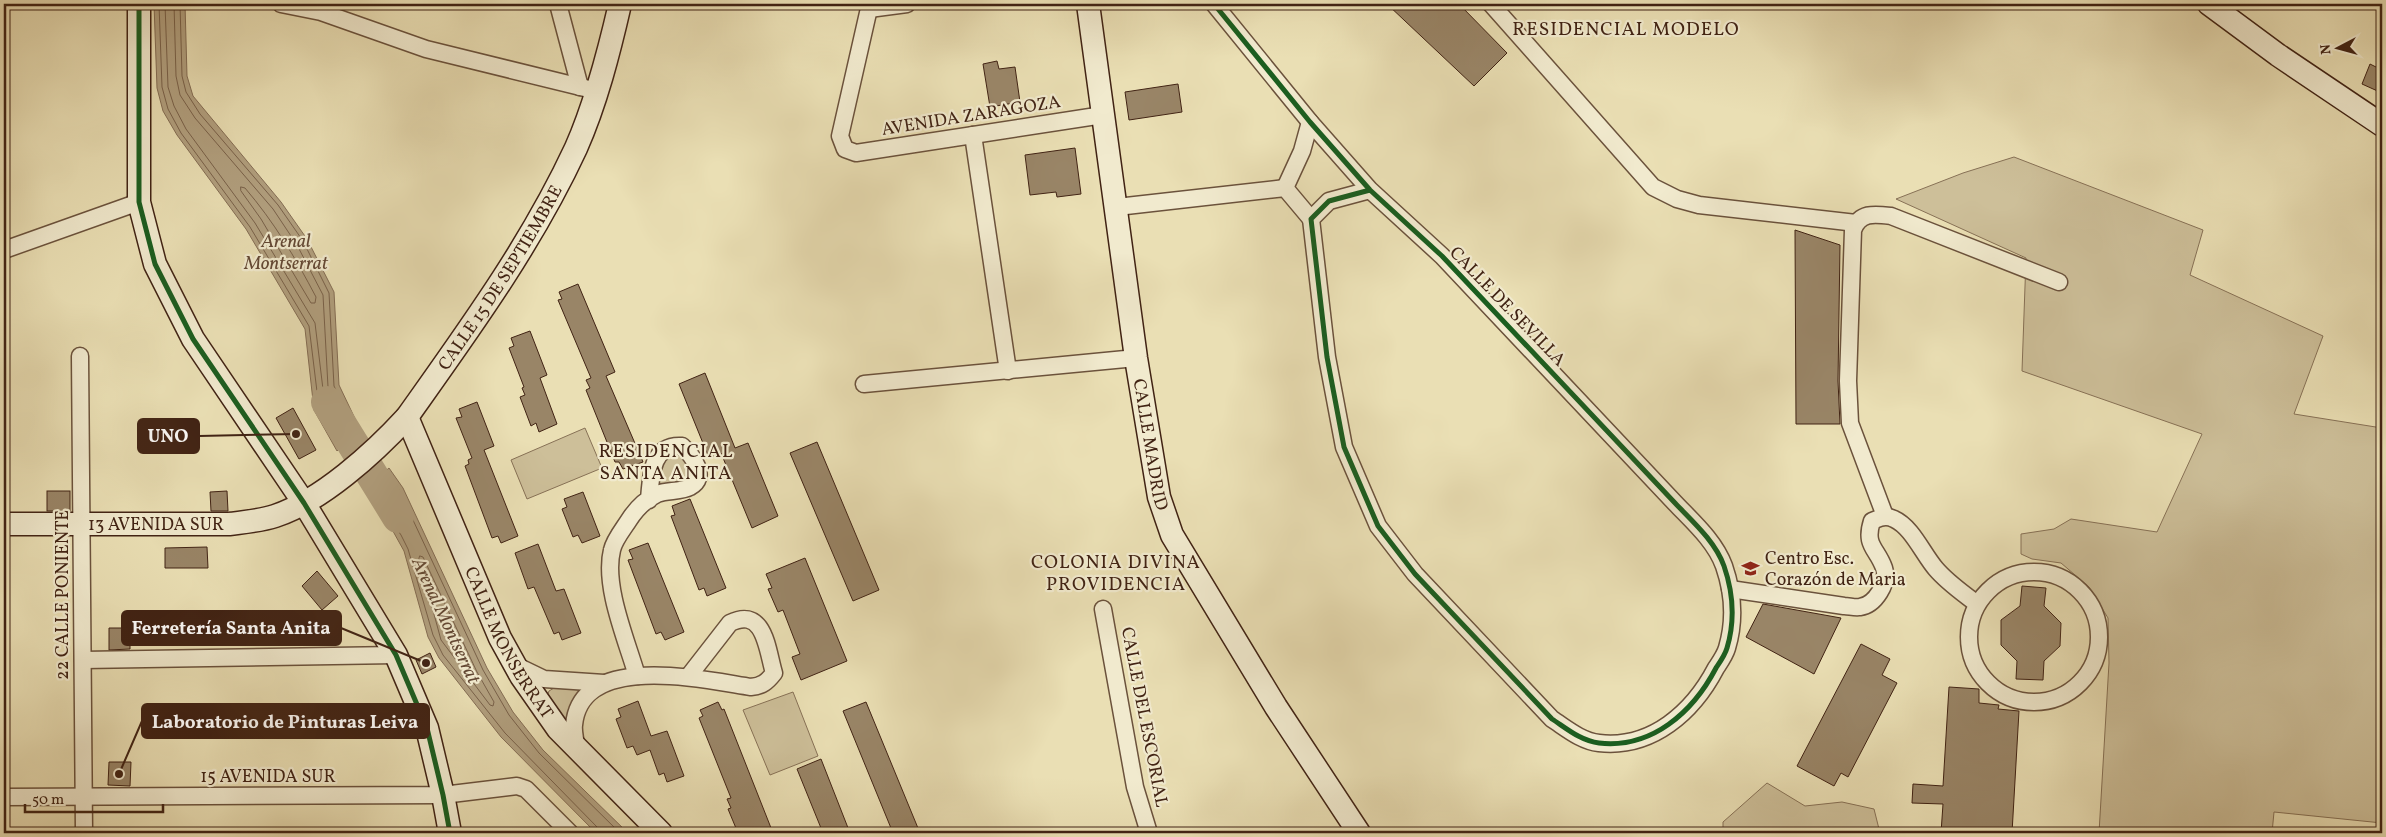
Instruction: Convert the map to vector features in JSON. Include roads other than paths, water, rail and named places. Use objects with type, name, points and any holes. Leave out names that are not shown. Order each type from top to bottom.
[{"type":"street","points":[[139,4],[140,202],[156,264],[180,315],[203,355],[304,502],[396,655],[427,728],[451,832]]},
{"type":"street","points":[[281,4],[321,12],[426,50],[588,89]]},
{"type":"street","points":[[558,4],[588,89]]},
{"type":"street","name":"CALLE 15 DE SEPTIEMBRE","points":[[304,502],[338,479],[385,440],[406,417],[521,251],[576,147],[588,89],[620,4]]},
{"type":"street","points":[[869,6],[907,4]]},
{"type":"street","name":"CALLE MADRID","points":[[1088,4],[1136,358],[1159,497],[1172,535],[1276,707],[1359,833]]},
{"type":"street","name":"CALLE DE SEVILLA","points":[[1214,4],[1310,122],[1370,190],[1442,256],[1708,539],[1724,564],[1730,589],[1732,620],[1726,650],[1706,689],[1682,716],[1652,735],[1623,743],[1598,743],[1576,735],[1552,719],[1415,574],[1378,526],[1344,446],[1327,357],[1311,219]]},
{"type":"street","points":[[1491,4],[1653,187],[1677,199],[1699,205],[1856,223]]},
{"type":"street","points":[[2209,4],[2278,55],[2382,126]]},
{"type":"street","name":"AVENIDA ZARAGOZA","points":[[869,6],[840,136],[844,149],[856,153],[1103,115]]},
{"type":"street","points":[[1285,188],[1302,151],[1310,122]]},
{"type":"street","points":[[973,135],[1008,371]]},
{"type":"street","points":[[1117,207],[1285,188]]},
{"type":"street","points":[[1285,188],[1311,219],[1329,201],[1370,190]]},
{"type":"street","points":[[4,250],[140,202]]},
{"type":"street","points":[[1885,516],[1850,424],[1848,381],[1853,230],[1859,218],[1871,214],[1891,216],[2059,282]]},
{"type":"street","name":"22 CALLE PONIENTE","points":[[80,356],[84,833]]},
{"type":"street","points":[[864,384],[1136,358]]},
{"type":"street","name":"CALLE MONSERRAT","points":[[406,417],[500,638],[514,665],[540,705],[576,748],[661,833]]},
{"type":"street","points":[[637,676],[610,574],[612,548],[636,508],[649,500]]},
{"type":"street","name":"13 AVENIDA SUR","points":[[4,524],[229,524],[274,516],[304,502]]},
{"type":"street","points":[[1730,589],[1844,606],[1860,607],[1872,602],[1883,586],[1884,569],[1874,553],[1868,532],[1872,521],[1885,516],[1895,519],[1908,530],[1921,550],[1946,581],[1977,604]]},
{"type":"street","points":[[2043,572],[2067,580],[2086,597],[2098,620],[2099,646],[2091,670],[2074,690],[2051,701],[2025,703],[2001,694],[1982,677],[1971,654],[1969,628],[1977,604],[1994,585],[2017,574],[2043,572]]},
{"type":"street","name":"CALLE DEL ESCORIAL","points":[[1103,609],[1136,787],[1149,833]]},
{"type":"street","points":[[514,665],[544,679],[604,683],[637,676],[688,677],[751,687],[760,686],[768,681],[774,673],[761,628],[750,620],[736,620],[730,623],[688,677]]},
{"type":"street","points":[[83,660],[396,655]]},
{"type":"street","points":[[576,748],[574,726],[578,711],[585,697],[604,683]]},
{"type":"street","name":"15 AVENIDA SUR","points":[[4,797],[443,794],[517,786],[526,789],[570,833]]},
{"type":"water","name":"Arenal Montserrat","points":[[154,4],[185,4],[187,76],[193,96],[281,202],[307,239],[334,292],[339,385],[360,429],[337,451],[314,410],[305,329],[246,229],[177,135],[163,111],[157,88]]},
{"type":"water","name":"Arenal Montserrat","points":[[389,468],[403,488],[487,668],[513,712],[543,750],[628,833],[596,833],[501,737],[439,658],[428,637],[404,551],[389,524],[364,490]]},
{"type":"waterway","name":"Arenal Montserrat","points":[[327,402],[398,517]]},
{"type":"place","name":"UNO","points":[[296,434]]},
{"type":"place","name":"Centro Esc. Corazón de Maria","points":[[1751,568]]},
{"type":"place","name":"Ferretería Santa Anita","points":[[426,663]]},
{"type":"place","name":"Laboratorio de Pinturas Leiva","points":[[119,774]]},
{"type":"district","name":"RESIDENCIAL MODELO","points":[[1626,28]]},
{"type":"district","name":"RESIDENCIAL SANTA ANITA","points":[[666,461]]},
{"type":"district","name":"COLONIA DIVINA PROVIDENCIA","points":[[1116,572]]}]
